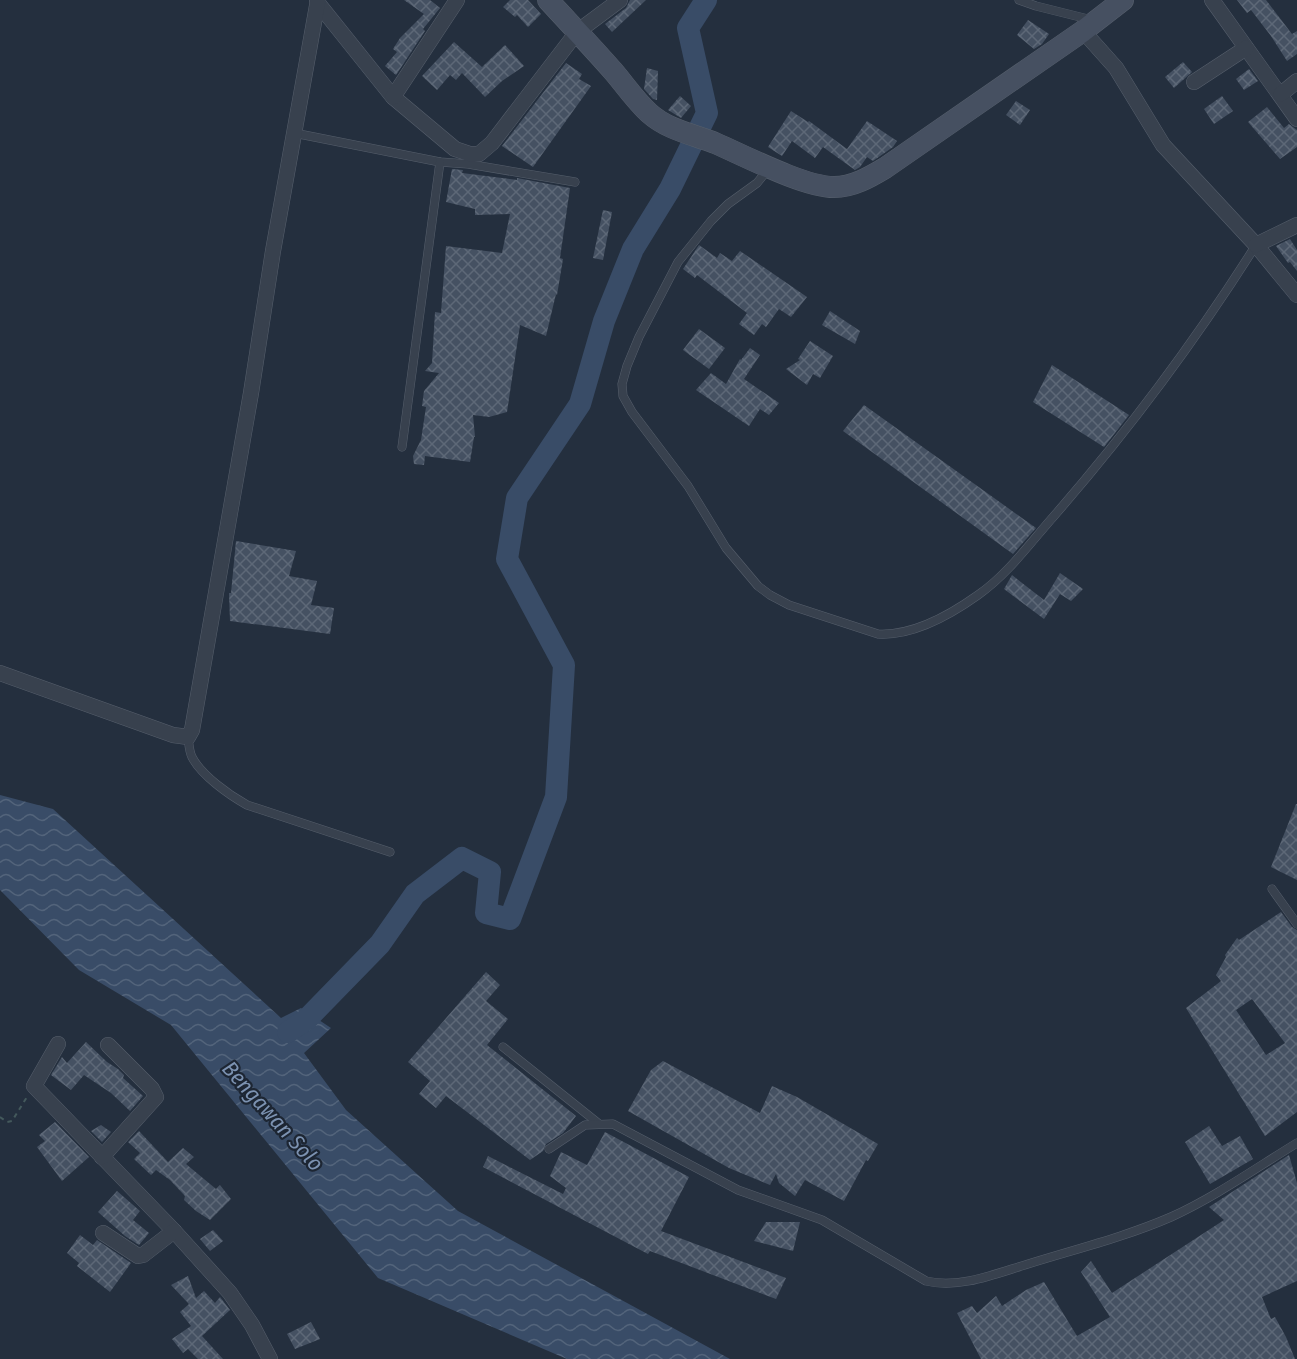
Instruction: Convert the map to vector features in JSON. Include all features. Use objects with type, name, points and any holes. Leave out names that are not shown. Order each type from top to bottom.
[{"type":"street","points":[[393,97],[457,0]]},
{"type":"street","points":[[548,0],[649,113],[685,134],[826,187],[858,183],[885,168],[1090,26],[1123,0]]},
{"type":"street","points":[[317,1],[393,97],[455,149],[470,154],[479,154],[492,143],[577,32],[620,0]]},
{"type":"street","points":[[1212,0],[1297,119]]},
{"type":"street","points":[[0,673],[166,733],[188,737],[194,722],[317,1]]},
{"type":"street","points":[[1090,26],[1163,145],[1256,245],[1297,295]]},
{"type":"street","points":[[1194,82],[1246,48]]},
{"type":"street","points":[[1281,94],[1297,81]]},
{"type":"street","points":[[1256,245],[1297,225]]},
{"type":"street","points":[[58,1044],[34,1086],[174,1231],[241,1306],[270,1359]]},
{"type":"street","points":[[102,1157],[156,1097],[152,1089],[108,1045]]},
{"type":"street","points":[[102,1233],[138,1256],[143,1255],[174,1231]]},
{"type":"lane","points":[[1019,0],[1090,26]]},
{"type":"lane","points":[[294,133],[440,162],[468,164],[575,182]]},
{"type":"lane","points":[[402,447],[440,162]]},
{"type":"lane","points":[[770,167],[757,183],[728,204],[711,221],[678,262],[627,366],[622,384],[623,396],[632,412],[688,486],[726,548],[758,586],[789,605],[878,634],[892,634],[918,628],[949,613],[979,594],[1005,572],[1070,497],[1186,349],[1256,245]]},
{"type":"lane","points":[[188,737],[192,756],[198,765],[230,795],[247,805],[390,852]]},
{"type":"lane","points":[[1272,889],[1297,924]]},
{"type":"lane","points":[[503,1047],[598,1123]]},
{"type":"lane","points":[[549,1149],[585,1125],[613,1124],[738,1190],[822,1220],[926,1281],[940,1284],[986,1277],[1129,1233],[1173,1216],[1297,1143]]},
{"type":"path","points":[[0,1117],[7,1122],[15,1118],[34,1086]]},
{"type":"water","name":"Bengawan Solo","points":[[0,795],[53,809],[281,1018],[301,1008],[331,1028],[304,1053],[346,1110],[458,1211],[730,1359],[567,1359],[378,1278],[171,1025],[79,970],[0,890]]},
{"type":"building","points":[[404,0],[430,0],[440,8],[423,29],[425,31],[396,75],[385,66],[397,52],[393,49],[400,38],[424,14]]},
{"type":"building","points":[[510,0],[528,0],[541,14],[528,27],[517,15],[515,17],[503,7]]},
{"type":"building","points":[[630,0],[646,0],[612,32],[605,24],[626,8]]},
{"type":"building","points":[[1237,0],[1266,0],[1292,34],[1297,31],[1297,54],[1287,61],[1251,10],[1247,13]]},
{"type":"building","points":[[1028,20],[1049,34],[1042,44],[1034,49],[1017,35]]},
{"type":"building","points":[[454,42],[482,67],[505,45],[524,66],[502,81],[485,97],[462,73],[456,80],[450,75],[437,90],[422,76]]},
{"type":"building","points":[[1183,62],[1192,72],[1174,88],[1165,77]]},
{"type":"building","points":[[566,63],[582,74],[579,79],[591,86],[533,167],[502,146]]},
{"type":"building","points":[[647,68],[658,71],[657,100],[653,99],[644,89]]},
{"type":"building","points":[[1249,69],[1258,81],[1244,90],[1236,79]]},
{"type":"building","points":[[680,96],[691,106],[681,118],[668,110]]},
{"type":"building","points":[[1222,96],[1233,111],[1214,124],[1204,109]]},
{"type":"building","points":[[1016,101],[1030,110],[1020,125],[1006,115]]},
{"type":"building","points":[[1267,107],[1284,128],[1289,124],[1297,130],[1297,147],[1280,159],[1248,122]]},
{"type":"building","points":[[791,111],[809,121],[847,149],[867,121],[897,141],[893,147],[873,161],[867,157],[855,170],[823,147],[815,158],[792,141],[782,156],[768,147]]},
{"type":"building","points":[[452,169],[463,170],[462,173],[517,180],[517,178],[570,188],[560,258],[563,259],[557,295],[546,336],[520,325],[507,412],[489,417],[473,415],[475,437],[470,462],[425,456],[424,465],[414,464],[413,456],[421,440],[426,407],[422,406],[424,391],[439,373],[425,371],[432,363],[435,312],[441,313],[446,246],[502,253],[510,214],[475,215],[475,209],[446,202]]},
{"type":"building","points":[[603,210],[612,212],[603,260],[593,258]]},
{"type":"building","points":[[1290,239],[1297,250],[1297,271],[1276,246]]},
{"type":"building","points":[[699,245],[717,258],[720,253],[732,261],[740,251],[807,297],[791,317],[779,309],[766,327],[762,324],[754,335],[739,324],[747,313],[697,275],[695,278],[683,269]]},
{"type":"building","points":[[830,311],[860,331],[855,344],[822,325]]},
{"type":"building","points":[[699,329],[725,348],[709,369],[683,350]]},
{"type":"building","points":[[810,341],[833,356],[820,378],[813,374],[807,385],[786,369],[800,360],[798,359]]},
{"type":"building","points":[[750,348],[760,355],[744,379],[779,403],[769,415],[760,409],[749,426],[696,390],[711,373],[726,384],[740,359]]},
{"type":"building","points":[[1052,365],[1129,415],[1104,447],[1033,402]]},
{"type":"building","points":[[864,405],[1036,528],[1013,554],[843,431]]},
{"type":"building","points":[[236,541],[296,551],[289,576],[317,581],[311,605],[334,608],[330,634],[230,621],[229,593],[231,593]]},
{"type":"building","points":[[1060,573],[1083,589],[1071,601],[1060,594],[1044,619],[1004,589],[1012,575],[1044,600]]},
{"type":"building","points":[[1297,804],[1297,880],[1271,867]]},
{"type":"building","points":[[1281,912],[1297,930],[1297,1112],[1265,1136],[1186,1008],[1221,981],[1216,975],[1225,955],[1237,938],[1239,940]],"holes":[[[1252,999],[1285,1043],[1266,1055],[1236,1010]]]},
{"type":"building","points":[[486,972],[500,985],[486,1001],[508,1019],[487,1045],[576,1116],[563,1133],[546,1144],[543,1151],[530,1160],[446,1096],[436,1108],[419,1094],[430,1081],[408,1062]]},
{"type":"building","points":[[86,1042],[118,1069],[124,1075],[123,1078],[143,1096],[130,1111],[111,1093],[84,1075],[71,1090],[51,1075],[62,1057],[67,1063]]},
{"type":"building","points":[[663,1061],[760,1113],[772,1086],[797,1097],[878,1144],[868,1161],[866,1160],[844,1201],[805,1180],[795,1196],[779,1183],[776,1174],[770,1185],[729,1168],[628,1111],[651,1070]]},
{"type":"building","points":[[55,1122],[89,1157],[62,1181],[37,1147],[45,1141],[39,1135]]},
{"type":"building","points":[[101,1125],[111,1132],[102,1142],[91,1131]]},
{"type":"building","points":[[1209,1126],[1222,1146],[1240,1136],[1253,1159],[1210,1184],[1185,1142]]},
{"type":"building","points":[[139,1131],[168,1162],[183,1148],[194,1157],[186,1164],[216,1189],[220,1185],[231,1199],[210,1220],[196,1211],[184,1200],[185,1196],[170,1180],[156,1170],[151,1175],[134,1159],[140,1153],[128,1142]]},
{"type":"building","points":[[605,1132],[689,1177],[661,1231],[786,1278],[776,1299],[650,1251],[648,1254],[483,1167],[488,1156],[563,1194],[566,1188],[550,1176],[561,1152],[587,1165]]},
{"type":"building","points":[[1289,1155],[1297,1183],[1297,1281],[1262,1297],[1271,1319],[1275,1317],[1286,1337],[1295,1359],[981,1359],[957,1313],[972,1306],[977,1313],[996,1296],[1002,1306],[1026,1290],[1044,1282],[1077,1336],[1110,1317],[1081,1272],[1091,1261],[1112,1293],[1224,1220],[1209,1207]]},
{"type":"building","points":[[117,1191],[140,1211],[133,1220],[149,1233],[139,1245],[98,1212]]},
{"type":"building","points":[[766,1222],[800,1222],[793,1251],[754,1241]]},
{"type":"building","points":[[213,1230],[223,1241],[210,1251],[200,1239]]},
{"type":"building","points":[[80,1235],[93,1245],[97,1240],[131,1263],[110,1292],[77,1266],[79,1263],[67,1253]]},
{"type":"building","points":[[188,1276],[196,1298],[204,1291],[215,1303],[220,1297],[230,1310],[202,1336],[223,1359],[198,1359],[188,1349],[183,1353],[172,1339],[191,1326],[180,1312],[189,1304],[171,1285]]},
{"type":"building","points":[[311,1322],[320,1339],[295,1349],[287,1334]]},
{"type":"waterway","points":[[288,1032],[307,1019],[380,944],[415,894],[462,858],[490,872],[486,913],[510,919],[556,797],[564,665],[507,559],[517,498],[580,404],[604,321],[633,249],[670,189],[707,113],[688,28],[706,0]]}]
